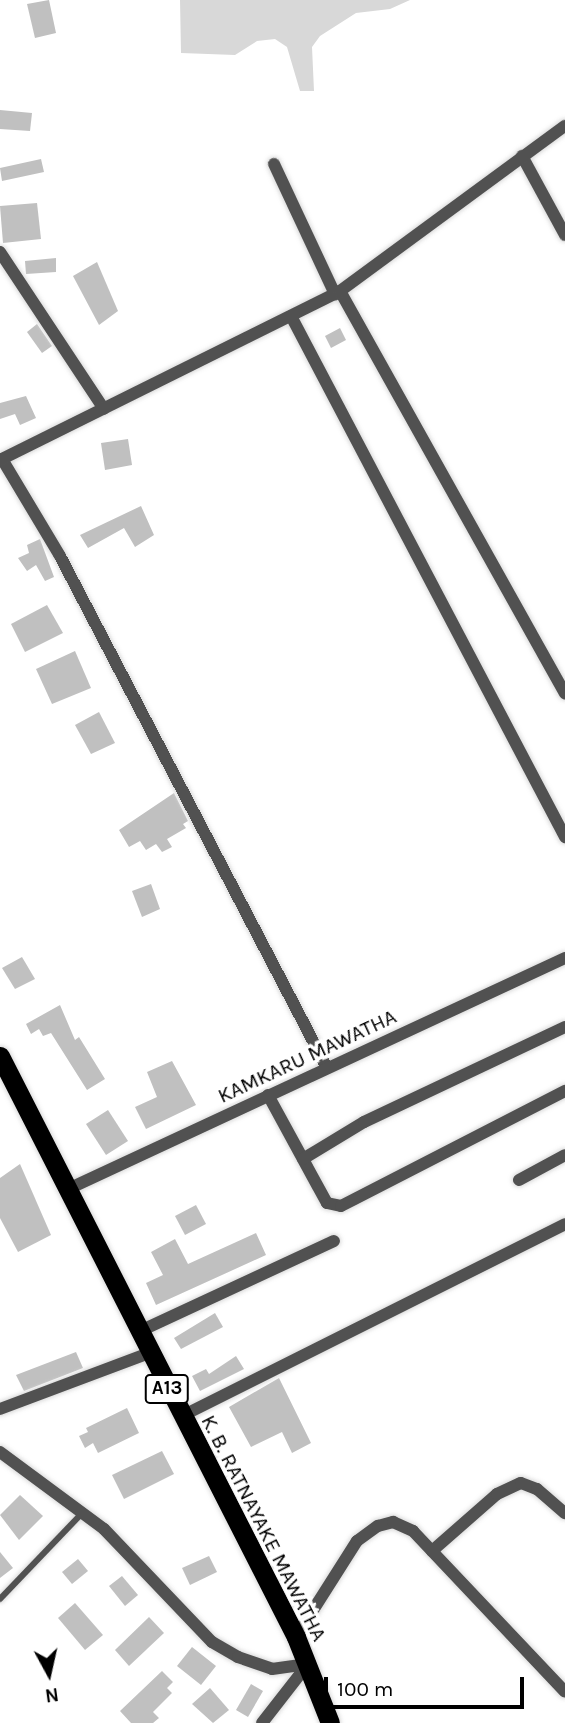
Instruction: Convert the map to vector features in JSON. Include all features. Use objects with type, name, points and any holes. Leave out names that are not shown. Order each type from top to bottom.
[{"type":"highway","name":"K. B. RATNAYAKE MAWATHA","points":[[0,1056],[138,1332],[296,1637],[330,1723]]},
{"type":"street","points":[[326,1066],[61,556],[1,459],[337,292],[565,126]]},
{"type":"street","points":[[522,156],[565,235]]},
{"type":"street","points":[[274,164],[337,292],[565,693]]},
{"type":"street","points":[[0,252],[104,409]]},
{"type":"street","points":[[290,316],[565,837]]},
{"type":"street","name":"KAMKARU MAWATHA","points":[[66,1190],[326,1066],[565,958]]},
{"type":"street","points":[[303,1159],[364,1122],[565,1027]]},
{"type":"street","points":[[268,1095],[327,1203],[341,1206],[565,1091]]},
{"type":"street","points":[[519,1180],[565,1155]]},
{"type":"street","points":[[182,1416],[565,1224]]},
{"type":"street","points":[[138,1332],[334,1241]]},
{"type":"street","points":[[0,1409],[149,1353]]},
{"type":"street","points":[[0,1452],[83,1512],[131,1553],[212,1642],[238,1657],[272,1669],[308,1664]]},
{"type":"street","points":[[432,1551],[497,1494],[521,1483],[537,1489],[564,1509]]},
{"type":"street","points":[[296,1637],[357,1541],[378,1526],[393,1522],[413,1531],[563,1686]]},
{"type":"street","points":[[262,1723],[308,1664]]},
{"type":"lane","points":[[0,1599],[83,1512]]},
{"type":"shaded area","points":[[180,0],[410,0],[390,9],[356,13],[320,36],[312,47],[314,91],[300,91],[287,47],[275,39],[257,41],[235,55],[181,53]]},
{"type":"building","points":[[49,0],[56,33],[35,38],[27,4]]},
{"type":"building","points":[[0,110],[32,113],[30,131],[0,129]]},
{"type":"building","points":[[41,159],[44,172],[2,181],[0,168]]},
{"type":"building","points":[[37,203],[41,239],[3,243],[0,206]]},
{"type":"building","points":[[56,258],[56,272],[26,274],[25,261]]},
{"type":"building","points":[[97,262],[118,311],[99,325],[73,276]]},
{"type":"building","points":[[37,324],[52,346],[42,353],[27,332]]},
{"type":"building","points":[[340,328],[346,340],[331,348],[325,336]]},
{"type":"building","points":[[26,396],[36,418],[20,425],[15,414],[0,419],[0,403]]},
{"type":"building","points":[[128,439],[132,465],[105,470],[101,443]]},
{"type":"building","points":[[141,506],[154,535],[135,547],[124,528],[88,548],[80,535]]},
{"type":"building","points":[[40,539],[54,577],[45,581],[36,565],[27,571],[18,558],[29,553],[27,545]]},
{"type":"building","points":[[47,605],[63,633],[25,652],[11,624]]},
{"type":"building","points":[[75,651],[91,688],[52,704],[36,669]]},
{"type":"building","points":[[99,712],[115,743],[91,754],[75,725]]},
{"type":"building","points":[[174,793],[188,821],[183,824],[186,828],[167,839],[172,847],[162,852],[156,844],[146,850],[140,841],[129,847],[119,830]]},
{"type":"building","points":[[151,884],[160,909],[142,917],[132,891]]},
{"type":"building","points":[[22,957],[35,979],[15,989],[2,968]]},
{"type":"building","points":[[60,1005],[75,1040],[79,1037],[105,1079],[87,1090],[51,1033],[43,1036],[39,1029],[31,1034],[26,1024]]},
{"type":"building","points":[[172,1061],[196,1105],[146,1129],[135,1107],[157,1097],[147,1072]]},
{"type":"building","points":[[108,1110],[128,1141],[106,1155],[86,1124]]},
{"type":"building","points":[[20,1164],[51,1235],[18,1252],[0,1218],[0,1178]]},
{"type":"building","points":[[196,1205],[206,1224],[185,1235],[175,1216]]},
{"type":"building","points":[[256,1233],[266,1255],[156,1305],[146,1283],[163,1275],[151,1252],[175,1239],[188,1264]]},
{"type":"building","points":[[215,1313],[223,1327],[181,1349],[174,1338]]},
{"type":"building","points":[[76,1352],[83,1368],[24,1391],[16,1375]]},
{"type":"building","points":[[236,1356],[244,1369],[200,1391],[192,1376],[206,1369],[209,1374]]},
{"type":"building","points":[[279,1378],[311,1443],[292,1453],[282,1432],[251,1447],[229,1407]]},
{"type":"building","points":[[127,1408],[139,1433],[98,1453],[93,1443],[85,1448],[79,1436],[88,1432],[86,1428]]},
{"type":"building","points":[[162,1451],[174,1474],[124,1499],[112,1475]]},
{"type":"building","points":[[20,1495],[43,1516],[19,1540],[0,1515]]},
{"type":"building","points":[[0,1552],[13,1568],[0,1578]]},
{"type":"building","points":[[209,1556],[217,1572],[190,1585],[182,1568]]},
{"type":"building","points":[[78,1559],[88,1571],[72,1584],[62,1572]]},
{"type":"building","points":[[122,1576],[138,1595],[125,1606],[109,1586]]},
{"type":"building","points":[[75,1603],[103,1635],[85,1650],[58,1618]]},
{"type":"building","points":[[149,1617],[164,1633],[129,1666],[115,1650]]},
{"type":"building","points":[[192,1647],[216,1666],[201,1685],[177,1666]]},
{"type":"building","points":[[162,1671],[173,1682],[167,1688],[172,1693],[153,1712],[159,1718],[153,1723],[131,1723],[120,1711]]},
{"type":"building","points":[[251,1684],[263,1691],[248,1717],[236,1710]]},
{"type":"building","points":[[210,1688],[229,1710],[213,1723],[192,1704]]}]
